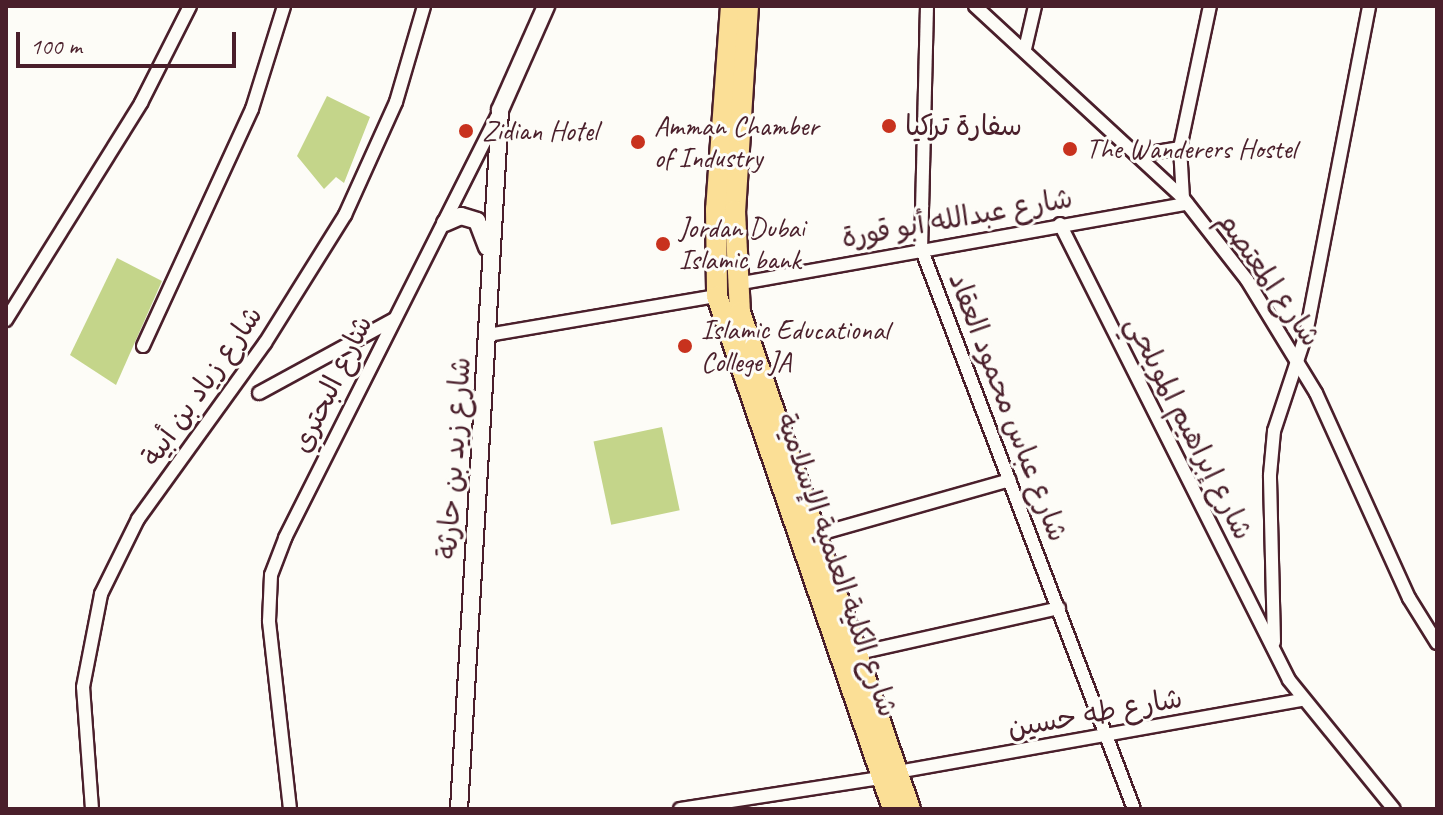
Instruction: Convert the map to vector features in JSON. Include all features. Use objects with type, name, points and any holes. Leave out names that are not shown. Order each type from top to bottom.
[{"type":"main road","name":"شارع الكلية العلمية الإسلامية","points":[[731,6],[716,209],[717,296],[889,775],[910,809]]},
{"type":"main road","name":"شارع الكلية العلمية الإسلامية","points":[[748,6],[736,284],[740,312],[858,653],[889,775],[893,809]]},
{"type":"street","points":[[6,320],[141,103],[190,6]]},
{"type":"street","points":[[143,346],[252,109],[284,6]]},
{"type":"street","name":"شارع زياد بن أبية","points":[[92,809],[83,687],[101,594],[138,519],[265,343],[345,215],[396,102],[424,6]]},
{"type":"street","name":"شارع البحتري","points":[[290,809],[269,621],[271,575],[393,320],[500,110],[546,6]]},
{"type":"street","name":"شارع عباس محمود العقاد","points":[[927,6],[921,248],[1134,809]]},
{"type":"street","name":"شارع المعتصم","points":[[975,6],[1025,49],[1185,201],[1247,280],[1299,363],[1346,453],[1409,598],[1437,643]]},
{"type":"street","points":[[1025,49],[1035,6]]},
{"type":"street","points":[[1185,201],[1180,148],[1210,6]]},
{"type":"street","points":[[1275,653],[1270,475],[1274,431],[1299,363],[1369,6]]},
{"type":"street","name":"شارع زيد بن حارثة","points":[[459,809],[488,335],[489,256],[500,110]]},
{"type":"street","points":[[1138,155],[1180,148]]},
{"type":"street","name":"شارع عبدالله أبو قورة","points":[[736,284],[1185,201]]},
{"type":"street","points":[[445,223],[461,216],[477,221],[489,256]]},
{"type":"street","name":"شارع إبراهيم المويلحي","points":[[1060,224],[1275,653],[1302,700],[1394,809]]},
{"type":"street","points":[[488,335],[717,296]]},
{"type":"street","points":[[259,393],[393,320]]},
{"type":"street","points":[[819,534],[1010,480]]},
{"type":"street","points":[[858,653],[1059,608]]},
{"type":"street","name":"شارع طه حسين","points":[[680,809],[889,775],[1302,700]]},
{"type":"green space","points":[[327,96],[370,117],[344,183],[336,177],[324,189],[297,156]]},
{"type":"green space","points":[[117,258],[162,281],[116,385],[70,355]]},
{"type":"green space","points":[[662,427],[680,510],[611,525],[594,442]]},
{"type":"place","name":"سفارة تركيا","points":[[889,126]]},
{"type":"place","name":"Zidian Hotel","points":[[466,131]]},
{"type":"place","name":"Amman Chamber of Industry","points":[[638,142]]},
{"type":"place","name":"The Wanderers Hostel","points":[[1070,149]]},
{"type":"place","name":"Jordan Dubai Islamic bank","points":[[663,244]]},
{"type":"place","name":"Islamic Educational College JA","points":[[685,346]]}]
